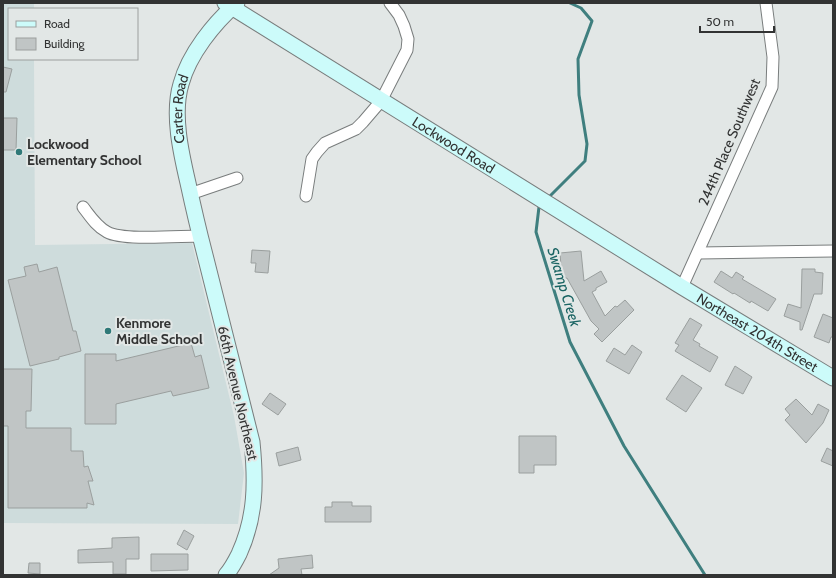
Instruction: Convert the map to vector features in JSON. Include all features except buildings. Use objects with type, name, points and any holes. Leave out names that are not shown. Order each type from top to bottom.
[{"type":"street","points":[[306,196],[312,159],[325,143],[356,129],[381,101],[407,50],[408,39],[404,26],[400,15],[390,3]]},
{"type":"street","name":"244th Place Southwest","points":[[682,287],[699,253],[772,87],[773,57],[766,3]]},
{"type":"street","name":"Lockwood Road","points":[[231,5],[381,101],[682,287]]},
{"type":"street","name":"Carter Road","points":[[205,255],[181,152],[178,129],[180,84],[190,62],[212,28],[231,5]]},
{"type":"street","points":[[190,194],[237,178]]},
{"type":"street","points":[[83,207],[94,222],[107,232],[121,236],[200,236]]},
{"type":"street","points":[[699,253],[833,251]]},
{"type":"street","name":"66th Avenue Northeast","points":[[205,255],[252,442],[255,472],[253,506],[246,537],[232,569],[226,575]]},
{"type":"street","name":"Northeast 204th Street","points":[[682,287],[833,378]]},
{"type":"shaded area","name":"Kenmore Middle School","points":[[3,3],[34,3],[34,8],[8,8],[8,60],[34,60],[35,245],[192,243],[234,416],[244,473],[238,524],[3,523]]},
{"type":"waterway","name":"Swamp Creek","points":[[547,199],[585,161],[587,144],[579,95],[578,59],[592,21],[581,8],[570,3]]},
{"type":"waterway","name":"Swamp Creek","points":[[542,204],[539,207],[536,232],[570,342],[624,446],[705,575]]},
{"type":"place","name":"Lockwood Elementary School","points":[[19,152]]},
{"type":"place","name":"Kenmore Middle School","points":[[108,331]]}]
